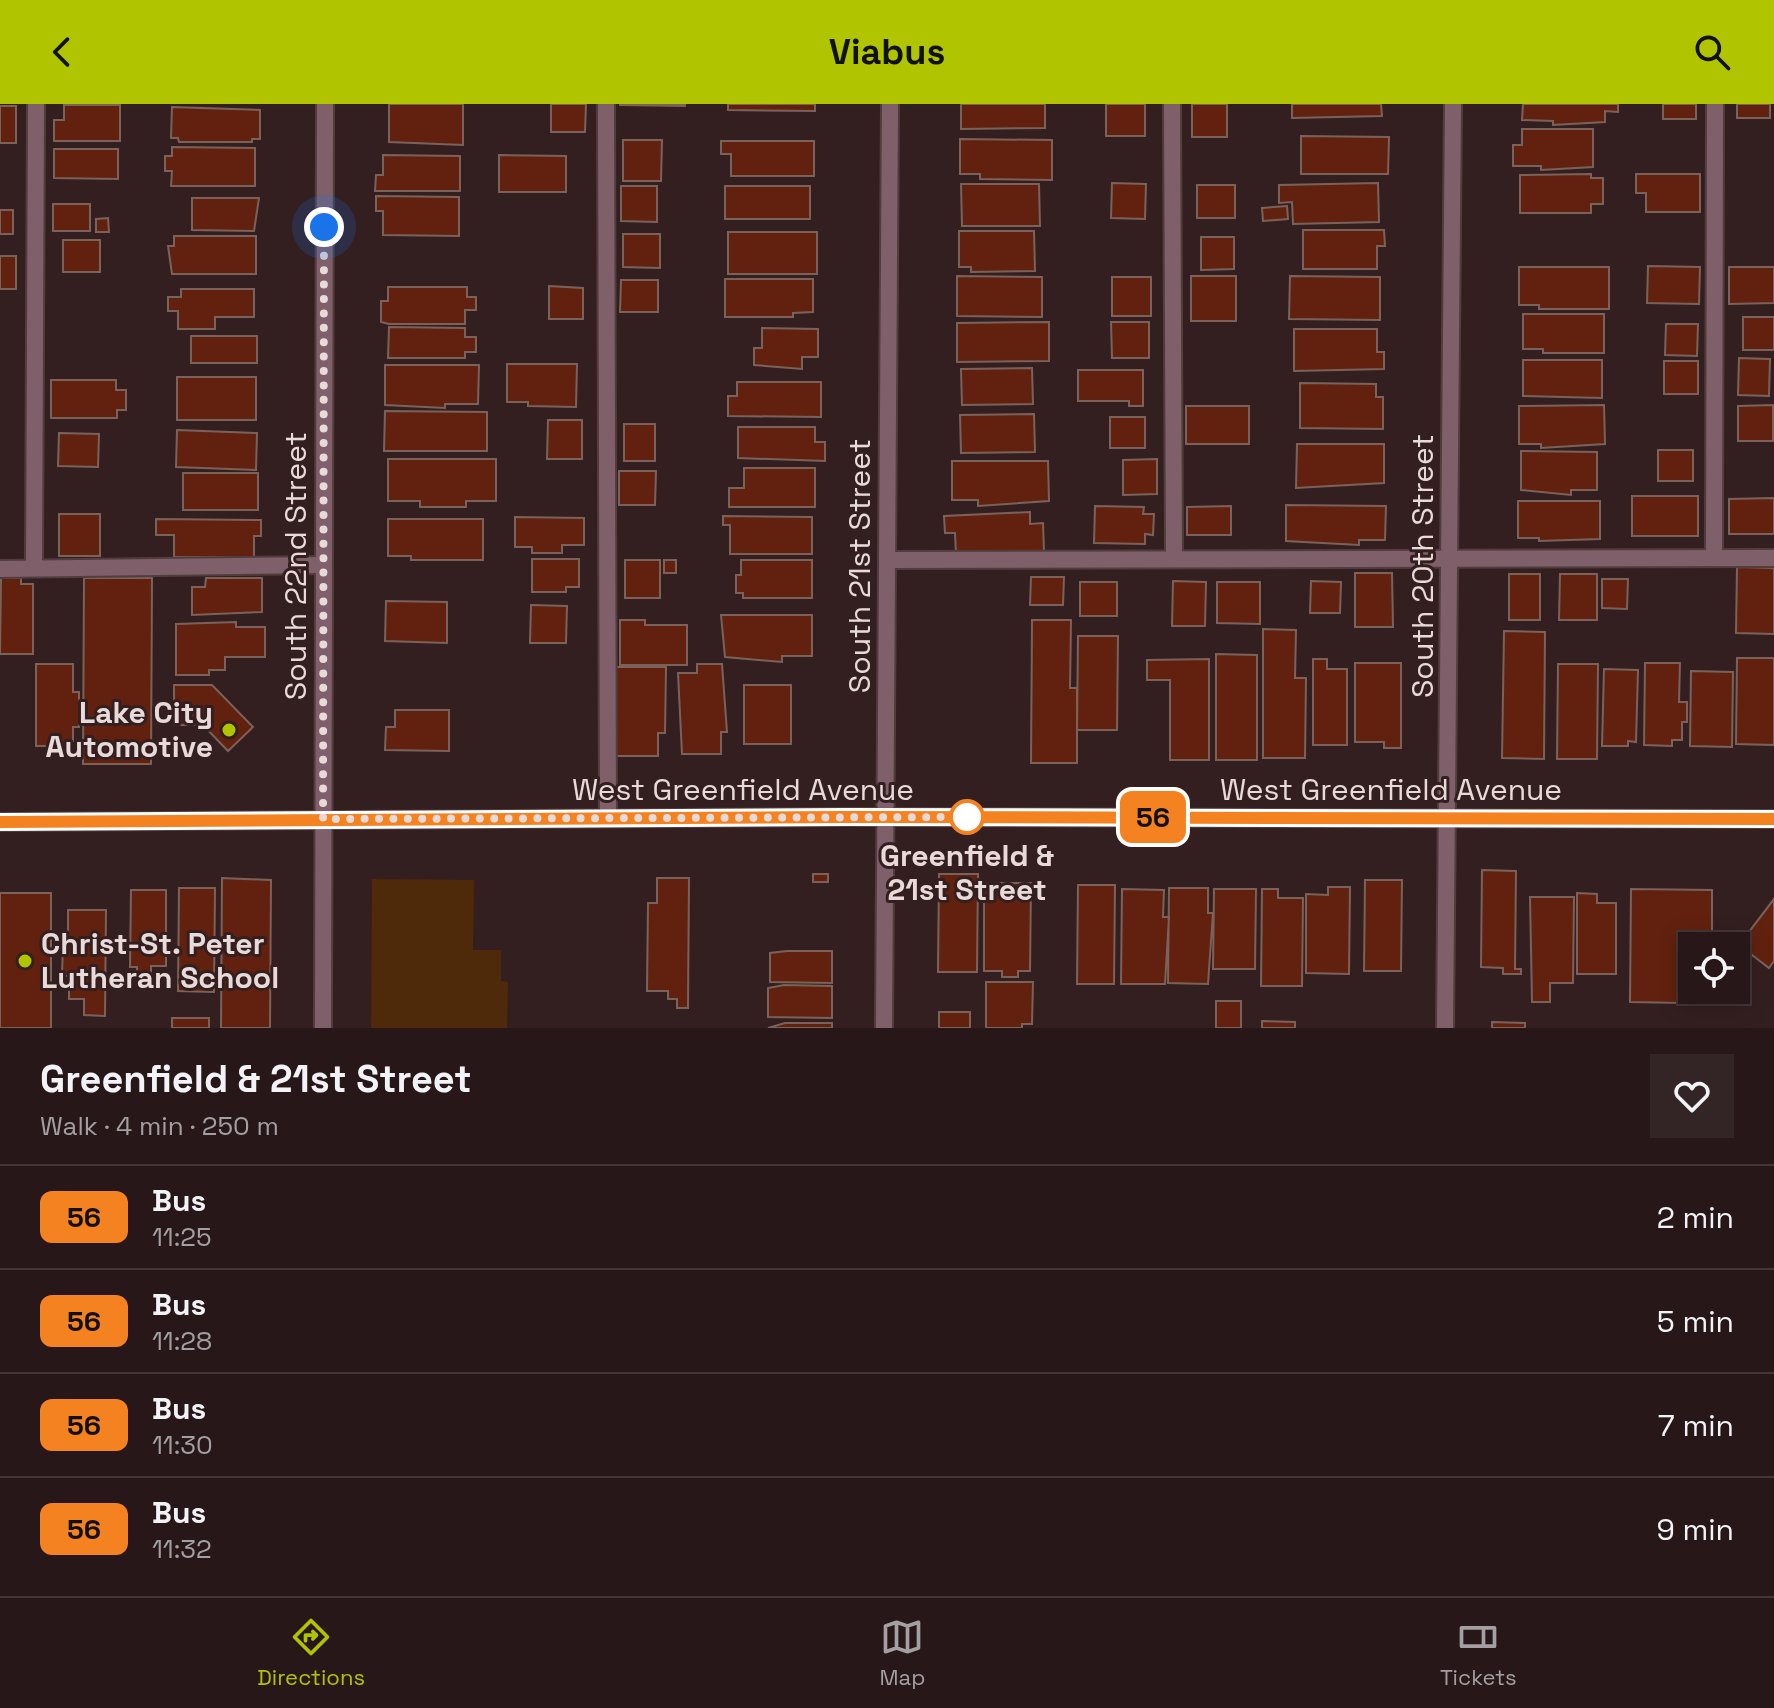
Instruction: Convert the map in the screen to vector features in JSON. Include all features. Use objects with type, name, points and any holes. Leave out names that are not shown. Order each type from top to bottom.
[{"type":"main road","name":"West Greenfield Avenue","points":[[0,822],[887,817],[1774,819]]},
{"type":"street","points":[[34,568],[36,104]]},
{"type":"street","name":"South 22nd Street","points":[[323,1028],[325,104]]},
{"type":"street","points":[[606,104],[608,818]]},
{"type":"street","name":"South 21st Street","points":[[884,1028],[890,104]]},
{"type":"street","points":[[1172,104],[1174,559]]},
{"type":"street","name":"South 20th Street","points":[[1445,1028],[1453,104]]},
{"type":"street","points":[[1714,558],[1715,104]]},
{"type":"street","points":[[888,560],[1774,558]]},
{"type":"street","points":[[0,569],[324,565]]},
{"type":"shaded area","points":[[372,879],[474,880],[473,950],[501,950],[501,981],[508,982],[507,1028],[371,1028]]},
{"type":"building","points":[[389,104],[463,104],[463,145],[389,142]]},
{"type":"building","points":[[551,104],[586,104],[585,132],[551,132]]},
{"type":"building","points":[[685,104],[685,106],[620,105]]},
{"type":"building","points":[[728,104],[815,104],[815,111],[728,110]]},
{"type":"building","points":[[961,104],[1045,104],[1045,128],[961,129]]},
{"type":"building","points":[[1106,104],[1145,104],[1145,136],[1106,136]]},
{"type":"building","points":[[1192,104],[1227,104],[1227,137],[1192,137]]},
{"type":"building","points":[[1292,104],[1381,104],[1382,116],[1292,118]]},
{"type":"building","points":[[1523,104],[1618,104],[1618,112],[1605,111],[1605,122],[1553,125],[1553,121],[1522,120]]},
{"type":"building","points":[[1663,104],[1696,104],[1696,119],[1663,119]]},
{"type":"building","points":[[1737,104],[1770,104],[1770,118],[1737,118]]},
{"type":"building","points":[[64,105],[120,105],[120,141],[54,141],[54,120],[64,120]]},
{"type":"building","points":[[0,106],[16,106],[16,143],[0,143]]},
{"type":"building","points":[[172,107],[260,110],[260,139],[252,139],[252,142],[179,142],[178,138],[171,138]]},
{"type":"building","points":[[1522,129],[1593,129],[1593,167],[1541,170],[1541,166],[1513,166],[1513,145],[1522,145]]},
{"type":"building","points":[[1301,136],[1389,137],[1388,174],[1301,174]]},
{"type":"building","points":[[960,139],[1052,140],[1052,180],[980,179],[980,174],[960,174]]},
{"type":"building","points":[[623,140],[662,140],[661,181],[623,181]]},
{"type":"building","points":[[721,141],[814,141],[814,176],[731,176],[731,154],[721,154]]},
{"type":"building","points":[[172,147],[255,148],[255,186],[171,186],[172,171],[165,171],[165,156],[172,156]]},
{"type":"building","points":[[54,149],[118,149],[118,179],[54,178]]},
{"type":"building","points":[[383,155],[460,156],[460,191],[375,191],[376,175],[383,175]]},
{"type":"building","points":[[499,155],[566,156],[566,192],[499,192]]},
{"type":"building","points":[[1591,174],[1591,178],[1603,178],[1603,204],[1591,204],[1591,213],[1520,213],[1520,175]]},
{"type":"building","points":[[1636,174],[1700,174],[1700,212],[1646,212],[1646,193],[1636,193]]},
{"type":"building","points":[[1112,183],[1146,184],[1145,219],[1111,218]]},
{"type":"building","points":[[1378,183],[1379,222],[1293,224],[1292,202],[1279,203],[1279,185]]},
{"type":"building","points":[[961,184],[1039,184],[1040,226],[962,226]]},
{"type":"building","points":[[1197,185],[1235,185],[1235,218],[1197,218]]},
{"type":"building","points":[[621,186],[657,186],[657,222],[621,221]]},
{"type":"building","points":[[725,186],[810,186],[810,219],[725,219]]},
{"type":"building","points":[[376,196],[459,197],[459,236],[383,235],[383,211],[376,211]]},
{"type":"building","points":[[192,198],[259,198],[254,231],[192,230]]},
{"type":"building","points":[[53,204],[90,204],[90,231],[53,231]]},
{"type":"building","points":[[1287,206],[1288,219],[1263,221],[1262,208]]},
{"type":"building","points":[[0,210],[13,210],[13,234],[0,234]]},
{"type":"building","points":[[108,218],[109,232],[96,232],[96,219]]},
{"type":"building","points":[[1303,230],[1384,230],[1385,246],[1377,246],[1377,269],[1303,269]]},
{"type":"building","points":[[959,231],[1034,231],[1035,271],[971,272],[971,267],[959,267]]},
{"type":"building","points":[[728,232],[817,232],[817,274],[728,274]]},
{"type":"building","points":[[623,234],[660,234],[660,268],[623,267]]},
{"type":"building","points":[[174,236],[256,236],[256,274],[172,274],[168,246],[174,246]]},
{"type":"building","points":[[1201,237],[1234,237],[1234,269],[1201,270]]},
{"type":"building","points":[[63,240],[100,240],[100,272],[63,272]]},
{"type":"building","points":[[0,256],[16,256],[16,289],[0,289]]},
{"type":"building","points":[[1648,266],[1700,267],[1699,304],[1647,303]]},
{"type":"building","points":[[1519,267],[1609,267],[1609,309],[1539,309],[1539,305],[1519,305]]},
{"type":"building","points":[[1729,267],[1774,267],[1774,303],[1729,304]]},
{"type":"building","points":[[957,276],[1042,277],[1042,317],[957,316]]},
{"type":"building","points":[[1191,276],[1236,276],[1236,321],[1191,321]]},
{"type":"building","points":[[1290,276],[1380,277],[1380,320],[1289,319]]},
{"type":"building","points":[[1112,277],[1151,277],[1151,316],[1112,316]]},
{"type":"building","points":[[725,279],[813,279],[813,312],[793,313],[793,317],[725,317]]},
{"type":"building","points":[[621,280],[658,280],[658,312],[620,312]]},
{"type":"building","points":[[549,286],[583,288],[583,319],[549,319]]},
{"type":"building","points":[[388,287],[467,287],[467,297],[476,297],[476,310],[465,310],[465,324],[381,322],[381,301],[388,301]]},
{"type":"building","points":[[181,289],[254,289],[254,317],[215,317],[215,329],[178,329],[178,311],[168,311],[168,297],[181,297]]},
{"type":"building","points":[[1523,314],[1604,314],[1604,353],[1543,353],[1543,349],[1523,349]]},
{"type":"building","points":[[1743,317],[1774,317],[1774,350],[1743,350]]},
{"type":"building","points":[[1049,322],[1049,361],[957,362],[957,323]]},
{"type":"building","points":[[1111,322],[1149,322],[1149,358],[1112,358]]},
{"type":"building","points":[[1666,324],[1698,324],[1697,356],[1665,355]]},
{"type":"building","points":[[389,327],[465,328],[465,337],[476,337],[476,352],[465,352],[465,358],[388,358]]},
{"type":"building","points":[[762,328],[818,329],[818,357],[802,357],[802,369],[754,365],[754,348],[762,348]]},
{"type":"building","points":[[1294,329],[1377,329],[1377,352],[1384,352],[1384,369],[1294,371]]},
{"type":"building","points":[[191,336],[257,336],[257,363],[191,363]]},
{"type":"building","points":[[1739,358],[1770,359],[1769,396],[1738,395]]},
{"type":"building","points":[[1523,360],[1602,360],[1602,398],[1523,396]]},
{"type":"building","points":[[1664,361],[1698,361],[1698,394],[1664,394]]},
{"type":"building","points":[[507,364],[577,364],[576,407],[528,406],[528,402],[507,402]]},
{"type":"building","points":[[385,365],[479,365],[478,404],[445,404],[445,408],[385,405]]},
{"type":"building","points":[[1032,368],[1033,404],[962,405],[961,369]]},
{"type":"building","points":[[1078,370],[1143,370],[1143,406],[1129,406],[1129,401],[1078,401]]},
{"type":"building","points":[[177,377],[256,377],[256,420],[177,420]]},
{"type":"building","points":[[51,380],[116,380],[116,390],[126,390],[126,410],[117,410],[117,418],[51,418]]},
{"type":"building","points":[[737,382],[821,382],[821,417],[728,416],[728,396],[737,396]]},
{"type":"building","points":[[1300,383],[1376,384],[1376,397],[1383,397],[1383,429],[1300,428]]},
{"type":"building","points":[[1604,405],[1605,444],[1541,448],[1541,444],[1519,444],[1519,406]]},
{"type":"building","points":[[1773,405],[1773,441],[1738,441],[1738,406]]},
{"type":"building","points":[[1186,406],[1249,406],[1249,444],[1186,444]]},
{"type":"building","points":[[385,411],[487,412],[487,451],[384,451]]},
{"type":"building","points":[[1034,414],[1035,452],[961,453],[960,415]]},
{"type":"building","points":[[1110,417],[1145,417],[1145,448],[1110,448]]},
{"type":"building","points":[[548,420],[582,420],[582,459],[547,459]]},
{"type":"building","points":[[624,424],[655,424],[655,461],[624,461]]},
{"type":"building","points":[[738,427],[815,427],[815,442],[825,442],[825,461],[738,458]]},
{"type":"building","points":[[177,430],[257,433],[256,470],[176,467]]},
{"type":"building","points":[[59,433],[99,434],[98,467],[58,466]]},
{"type":"building","points":[[1297,444],[1384,444],[1384,483],[1296,488]]},
{"type":"building","points":[[1658,450],[1693,450],[1693,481],[1658,481]]},
{"type":"building","points":[[1521,451],[1597,452],[1597,490],[1571,490],[1571,495],[1521,490]]},
{"type":"building","points":[[388,459],[496,459],[496,501],[466,501],[466,507],[420,507],[420,501],[388,501]]},
{"type":"building","points":[[1157,459],[1157,494],[1123,495],[1123,460]]},
{"type":"building","points":[[952,461],[1048,461],[1049,501],[978,506],[978,500],[952,500]]},
{"type":"building","points":[[744,468],[815,468],[815,507],[729,507],[729,488],[744,488]]},
{"type":"building","points":[[619,471],[656,471],[655,505],[619,505]]},
{"type":"building","points":[[183,473],[258,473],[258,510],[183,510]]},
{"type":"building","points":[[1632,496],[1698,496],[1698,536],[1632,536]]},
{"type":"building","points":[[1774,498],[1774,534],[1729,534],[1729,499]]},
{"type":"building","points":[[1518,501],[1600,501],[1600,539],[1539,541],[1539,538],[1518,538]]},
{"type":"building","points":[[1286,505],[1386,506],[1385,540],[1359,540],[1359,545],[1286,541]]},
{"type":"building","points":[[1095,506],[1144,507],[1143,514],[1154,514],[1153,535],[1145,534],[1145,544],[1094,543]]},
{"type":"building","points":[[1231,506],[1231,535],[1187,535],[1187,507]]},
{"type":"building","points":[[1030,512],[1030,524],[1043,523],[1044,551],[956,554],[955,533],[945,533],[944,516]]},
{"type":"building","points":[[59,514],[100,514],[100,556],[59,556]]},
{"type":"building","points":[[723,516],[812,517],[812,554],[730,554],[730,525],[723,525]]},
{"type":"building","points":[[515,517],[584,518],[584,545],[562,545],[562,553],[532,553],[532,547],[515,547]]},
{"type":"building","points":[[156,519],[261,520],[261,536],[254,536],[254,557],[174,557],[174,535],[156,535]]},
{"type":"building","points":[[388,519],[483,519],[483,560],[411,560],[411,556],[388,556]]},
{"type":"building","points":[[532,559],[579,559],[579,587],[566,587],[566,592],[532,592]]},
{"type":"building","points":[[625,560],[660,560],[660,598],[625,598]]},
{"type":"building","points":[[664,560],[676,560],[676,573],[664,573]]},
{"type":"building","points":[[741,560],[812,560],[812,598],[743,598],[743,593],[736,593],[736,575],[741,575]]},
{"type":"building","points":[[1737,567],[1774,568],[1774,634],[1736,633]]},
{"type":"building","points":[[1355,573],[1392,573],[1393,627],[1355,627]]},
{"type":"building","points":[[1509,574],[1540,574],[1540,620],[1509,620]]},
{"type":"building","points":[[1560,574],[1597,574],[1597,620],[1559,620]]},
{"type":"building","points":[[1031,577],[1064,577],[1063,605],[1030,605]]},
{"type":"building","points":[[1,578],[21,578],[21,584],[33,584],[33,654],[0,654]]},
{"type":"building","points":[[84,578],[152,578],[151,764],[83,764]]},
{"type":"building","points":[[206,578],[262,578],[262,612],[192,615],[192,587],[205,587]]},
{"type":"building","points":[[1602,579],[1628,579],[1627,609],[1602,608]]},
{"type":"building","points":[[1173,581],[1206,582],[1205,626],[1172,626]]},
{"type":"building","points":[[1311,581],[1341,582],[1340,613],[1310,613]]},
{"type":"building","points":[[1080,582],[1117,582],[1117,616],[1080,616]]},
{"type":"building","points":[[1217,582],[1260,582],[1260,624],[1217,623]]},
{"type":"building","points":[[386,601],[447,602],[447,643],[385,641]]},
{"type":"building","points":[[531,605],[567,606],[566,643],[530,643]]},
{"type":"building","points":[[721,615],[812,615],[812,656],[782,656],[782,662],[725,657]]},
{"type":"building","points":[[620,620],[645,620],[645,625],[687,625],[687,665],[620,665]]},
{"type":"building","points":[[1032,620],[1071,620],[1070,688],[1077,688],[1077,763],[1031,763]]},
{"type":"building","points":[[236,622],[236,627],[265,627],[265,657],[225,657],[225,670],[209,670],[209,675],[176,675],[176,624]]},
{"type":"building","points":[[1263,629],[1296,630],[1295,678],[1306,678],[1305,758],[1263,758]]},
{"type":"building","points":[[1504,631],[1545,632],[1544,759],[1502,758]]},
{"type":"building","points":[[1078,636],[1118,636],[1117,730],[1077,730]]},
{"type":"building","points":[[1216,654],[1257,655],[1257,760],[1216,760]]},
{"type":"building","points":[[1737,658],[1774,658],[1774,745],[1736,744]]},
{"type":"building","points":[[1209,659],[1209,760],[1170,760],[1170,680],[1147,680],[1147,660]]},
{"type":"building","points":[[1313,659],[1327,659],[1327,669],[1347,669],[1347,745],[1313,745]]},
{"type":"building","points":[[1355,663],[1401,663],[1401,748],[1384,748],[1384,742],[1355,742]]},
{"type":"building","points":[[1645,663],[1680,663],[1679,702],[1687,702],[1687,722],[1682,722],[1682,740],[1672,740],[1672,746],[1644,745]]},
{"type":"building","points":[[36,664],[73,664],[73,692],[79,692],[79,727],[73,727],[73,741],[66,741],[66,746],[36,746]]},
{"type":"building","points":[[697,664],[722,664],[727,732],[721,732],[721,754],[682,754],[678,673],[697,673]]},
{"type":"building","points":[[1558,664],[1598,664],[1597,759],[1557,759]]},
{"type":"building","points":[[616,667],[666,667],[665,733],[658,733],[658,756],[616,756]]},
{"type":"building","points":[[1604,669],[1638,670],[1636,742],[1628,741],[1628,746],[1602,746]]},
{"type":"building","points":[[1691,671],[1733,672],[1732,747],[1690,746]]},
{"type":"building","points":[[174,685],[212,685],[253,727],[228,751],[203,725],[174,725]]},
{"type":"building","points":[[744,685],[791,685],[791,744],[744,744]]},
{"type":"building","points":[[395,710],[449,710],[449,751],[385,750],[386,727],[395,727]]},
{"type":"building","points":[[1482,870],[1516,871],[1515,969],[1521,969],[1521,974],[1503,974],[1503,968],[1481,967]]},
{"type":"building","points":[[813,874],[828,874],[828,882],[813,882]]},
{"type":"building","points":[[939,874],[978,874],[977,972],[938,972]]},
{"type":"building","points":[[222,878],[271,880],[270,1028],[221,1028]]},
{"type":"building","points":[[657,878],[689,878],[688,1008],[677,1008],[677,999],[668,999],[668,991],[647,991],[648,903],[657,903]]},
{"type":"building","points":[[1365,880],[1402,880],[1401,971],[1364,971]]},
{"type":"building","points":[[984,883],[1031,883],[1030,971],[1018,971],[1018,977],[1002,977],[1002,971],[984,971]]},
{"type":"building","points":[[1078,885],[1115,885],[1114,984],[1077,984]]},
{"type":"building","points":[[1328,887],[1350,887],[1349,974],[1306,973],[1306,894],[1328,895]]},
{"type":"building","points":[[179,888],[215,888],[214,992],[178,991]]},
{"type":"building","points":[[1169,888],[1208,888],[1208,913],[1213,913],[1208,984],[1168,983]]},
{"type":"building","points":[[1122,889],[1164,890],[1163,917],[1169,917],[1165,984],[1121,984]]},
{"type":"building","points":[[1214,889],[1256,889],[1255,969],[1213,969]]},
{"type":"building","points":[[1262,889],[1278,889],[1278,898],[1303,898],[1302,986],[1261,986]]},
{"type":"building","points":[[1631,889],[1712,890],[1712,932],[1678,932],[1678,1003],[1630,1002]]},
{"type":"building","points":[[131,890],[166,890],[166,966],[151,966],[151,976],[137,976],[137,967],[130,967]]},
{"type":"building","name":"Christ-St. Peter Lutheran School","points":[[0,893],[51,893],[51,1028],[0,1028]]},
{"type":"building","points":[[1577,893],[1597,894],[1597,903],[1616,903],[1616,974],[1577,974]]},
{"type":"building","points":[[1530,897],[1574,897],[1573,983],[1550,983],[1550,1002],[1532,1002]]},
{"type":"building","points":[[1774,899],[1774,961],[1769,968],[1750,953],[1749,932]]},
{"type":"building","points":[[68,910],[106,910],[105,1016],[84,1015],[84,999],[69,999],[69,976],[62,976],[63,941],[68,941]]},
{"type":"building","points":[[832,951],[832,983],[770,982],[770,953]]},
{"type":"building","points":[[986,982],[1033,982],[1032,1024],[1022,1024],[1022,1028],[986,1028]]},
{"type":"building","points":[[784,985],[832,986],[832,1018],[768,1017],[768,988]]},
{"type":"building","points":[[1216,1001],[1241,1001],[1241,1028],[1216,1028]]},
{"type":"building","points":[[939,1012],[970,1012],[970,1028],[939,1028]]},
{"type":"building","points":[[172,1018],[209,1018],[209,1028],[172,1028]]},
{"type":"building","points":[[1262,1021],[1295,1022],[1295,1028],[1262,1028]]},
{"type":"building","points":[[1492,1022],[1525,1023],[1525,1028],[1492,1028]]},
{"type":"building","points":[[785,1023],[832,1023],[832,1028],[768,1028]]},
{"type":"bus line","name":"56","points":[[0,822],[844,817],[1774,819]]},
{"type":"place","name":"Lake City Automotive","points":[[229,730]]},
{"type":"place","name":"Greenfield & 21st Street","points":[[967,817]]},
{"type":"place","name":"Christ-St. Peter Lutheran School","points":[[25,961]]},
{"type":"route","points":[[324,227],[323,819],[967,817]]}]
